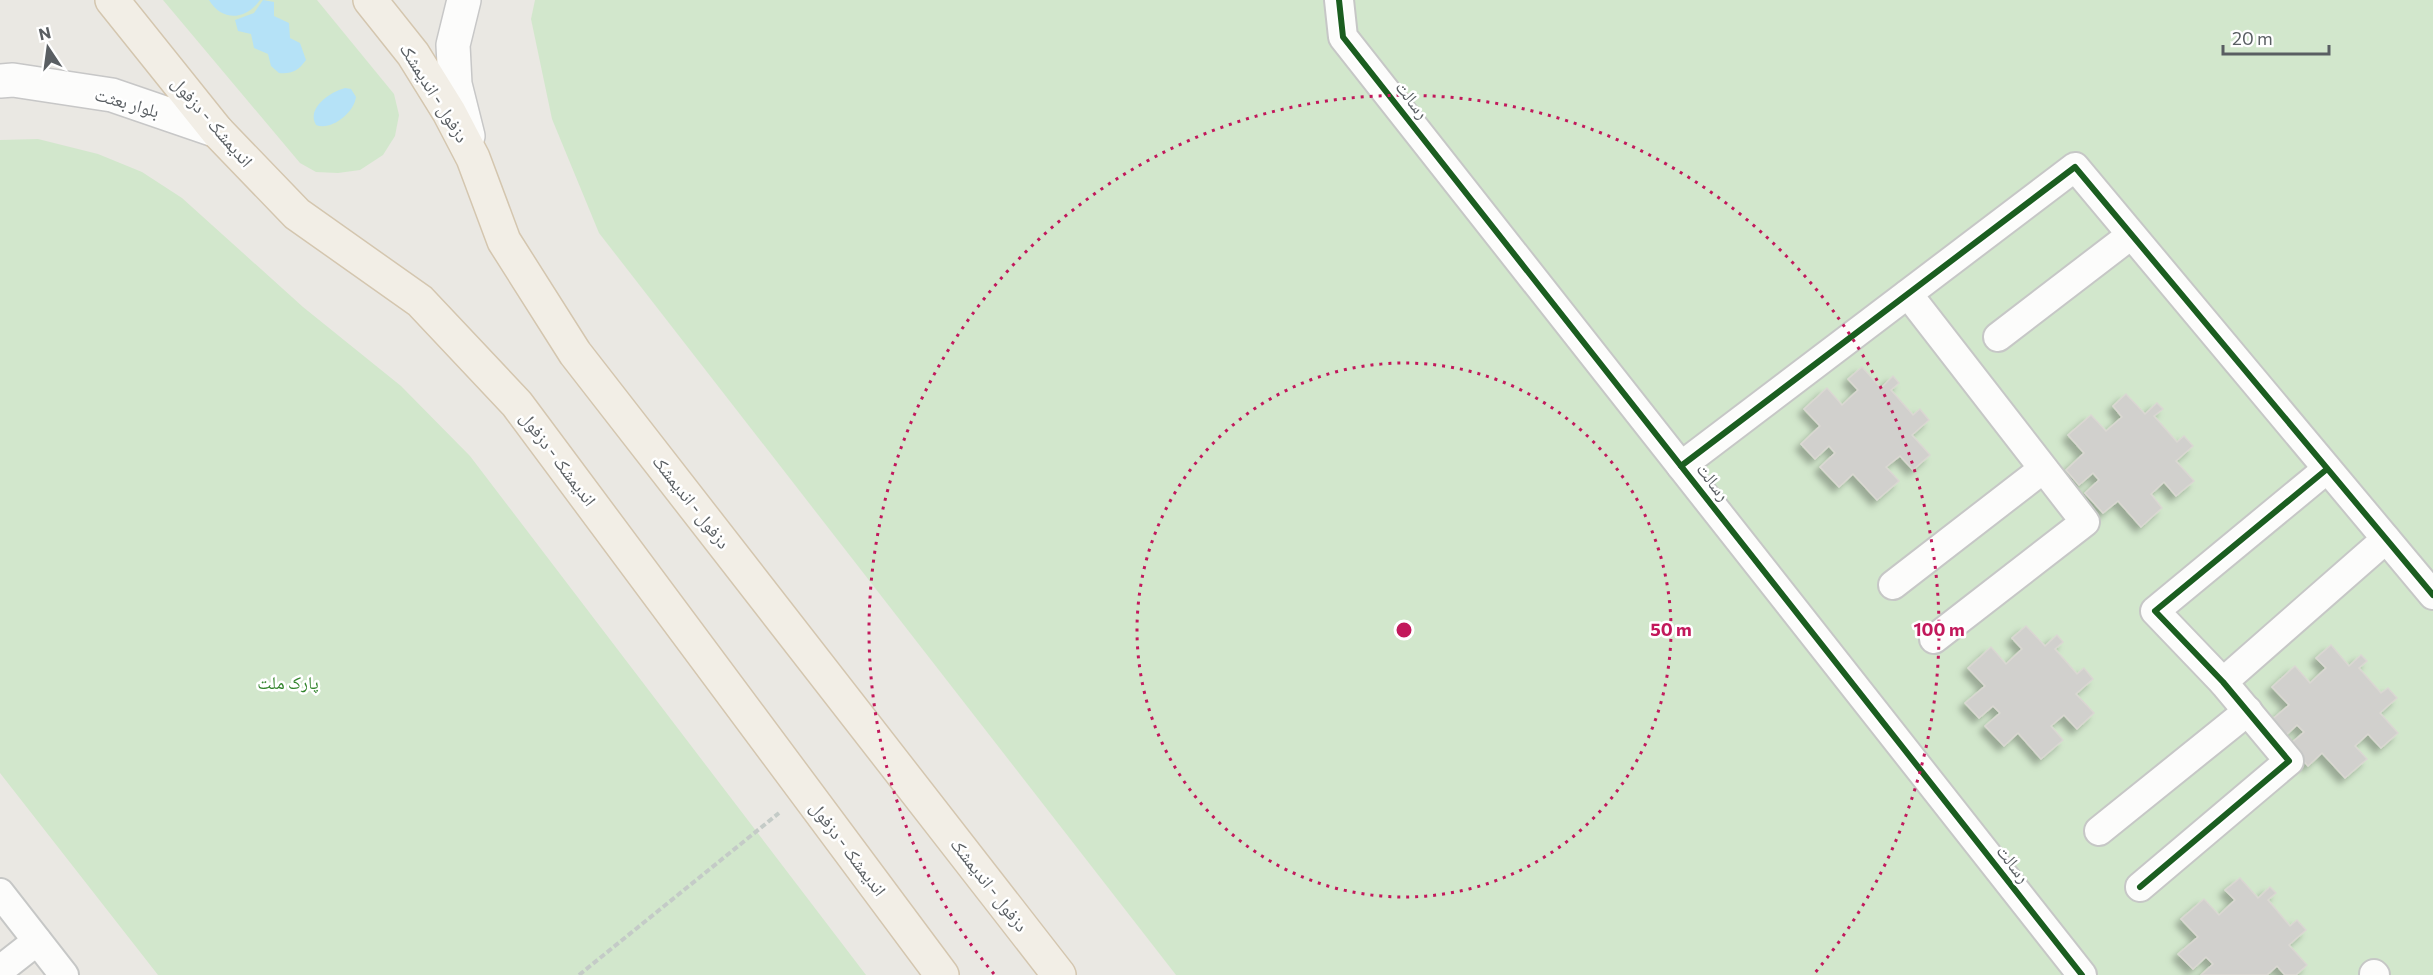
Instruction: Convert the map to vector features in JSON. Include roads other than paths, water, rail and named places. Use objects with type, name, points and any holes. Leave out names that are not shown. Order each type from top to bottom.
[{"type":"main road","name":"اندیمشک - دزفول","points":[[112,0],[217,131],[297,214],[420,301],[517,404],[942,975]]},
{"type":"main road","name":"دزفول - اندیمشک","points":[[370,0],[413,54],[449,112],[473,158],[504,241],[575,353],[1059,975]]},
{"type":"main road","points":[[464,0],[453,45],[454,74],[473,158]]},
{"type":"main road","name":"بلوار بعثت","points":[[0,81],[13,80],[112,94],[217,131]]},
{"type":"street","name":"رسالت","points":[[1339,0],[1342,37],[2082,975]]},
{"type":"street","points":[[1681,466],[2075,167],[2433,595]]},
{"type":"street","points":[[1998,337],[2131,235]]},
{"type":"street","points":[[1908,294],[2085,522],[1934,639]]},
{"type":"street","points":[[1893,585],[2043,469]]},
{"type":"street","points":[[2140,887],[2289,761],[2223,682],[2155,611],[2327,469]]},
{"type":"street","points":[[2223,682],[2386,539]]},
{"type":"street","points":[[2099,831],[2248,711]]},
{"type":"street","points":[[0,893],[64,975]]},
{"type":"street","points":[[0,970],[37,941]]},
{"type":"water","points":[[209,0],[260,0],[248,12],[234,16],[220,12]]},
{"type":"water","points":[[263,0],[274,2],[274,16],[289,23],[290,38],[300,43],[306,60],[294,71],[279,73],[271,66],[268,54],[254,48],[251,34],[238,31],[235,20],[254,13]]},
{"type":"water","points":[[345,88],[351,89],[356,97],[351,109],[335,123],[316,125],[314,113],[317,107],[327,97]]},
{"type":"park label","name":"پارک ملت","points":[[288,683]]}]
